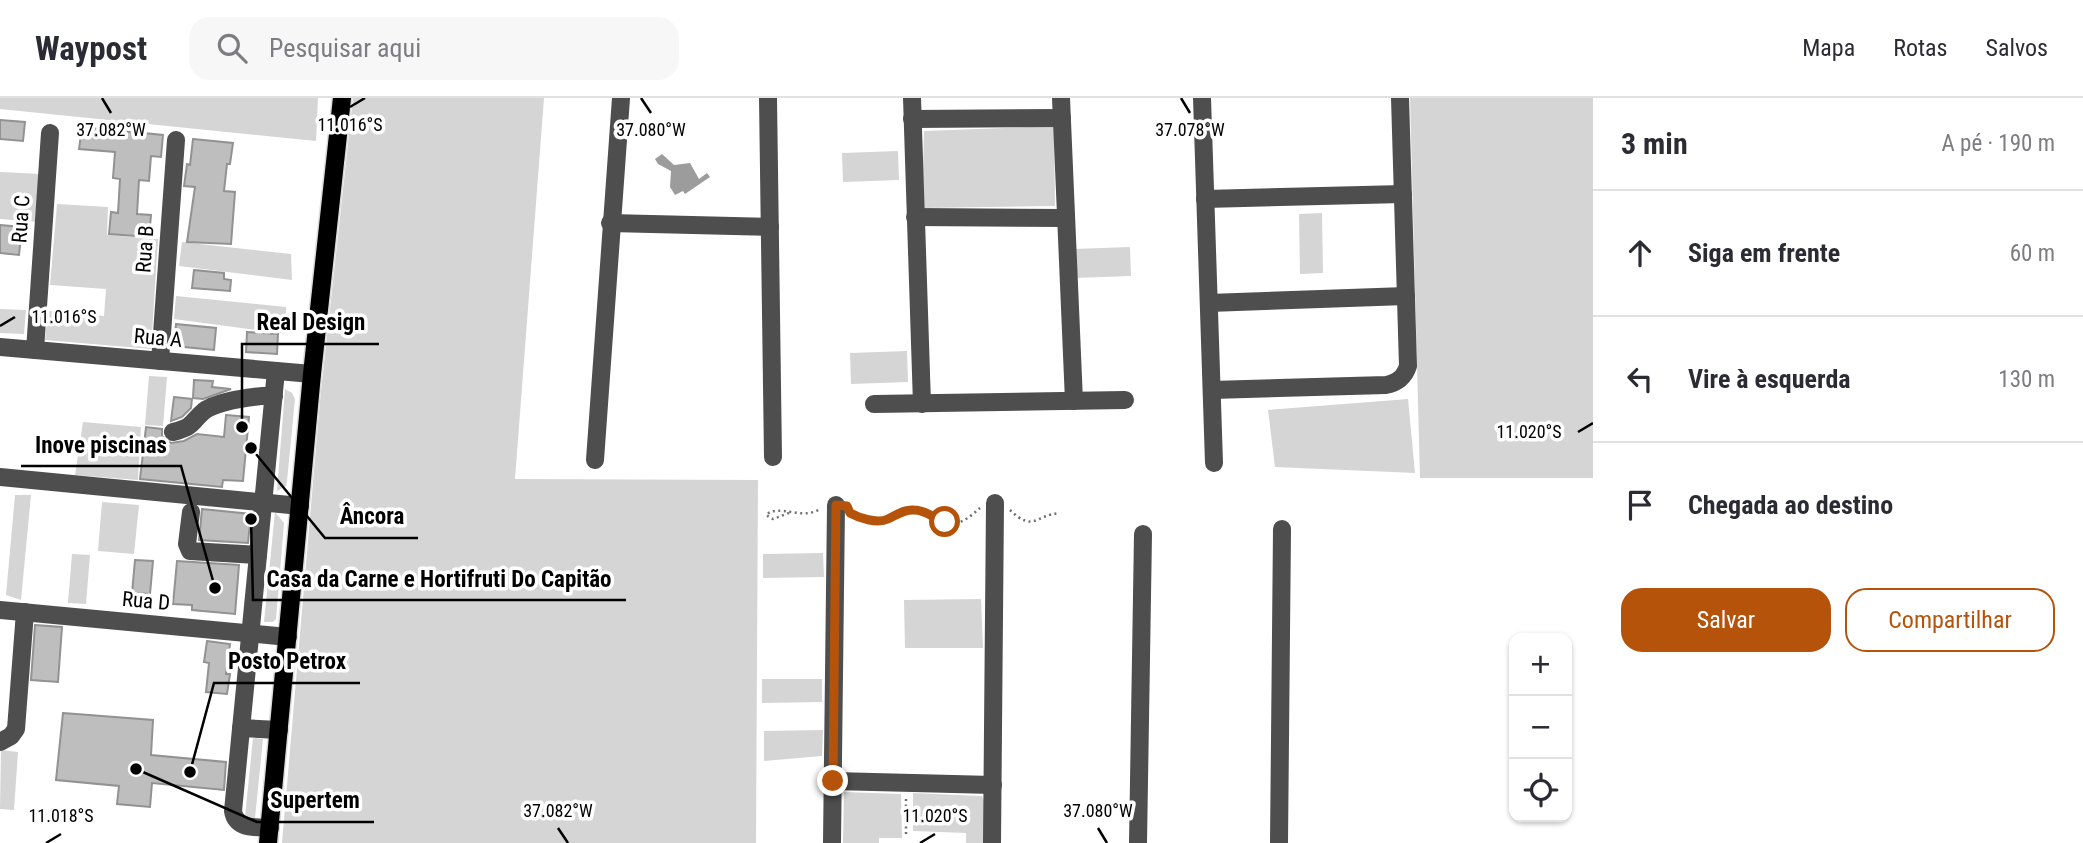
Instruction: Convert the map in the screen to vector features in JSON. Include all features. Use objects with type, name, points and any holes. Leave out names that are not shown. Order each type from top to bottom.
[{"type":"main road","points":[[333,98],[335,169]]},
{"type":"main road","points":[[269,836],[312,374],[342,98]]},
{"type":"street","points":[[595,460],[621,98]]},
{"type":"street","points":[[768,98],[773,457]]},
{"type":"street","points":[[912,98],[922,404]]},
{"type":"street","points":[[1061,98],[1074,401]]},
{"type":"street","points":[[1202,98],[1214,463]]},
{"type":"street","points":[[1212,390],[1386,385],[1396,383],[1408,366],[1400,98]]},
{"type":"street","points":[[912,119],[1062,118]]},
{"type":"street","name":"Rua C","points":[[35,350],[50,132]]},
{"type":"street","name":"Rua B","points":[[160,361],[176,141]]},
{"type":"street","points":[[1205,199],[1403,194]]},
{"type":"street","points":[[915,218],[1066,218]]},
{"type":"street","points":[[610,223],[769,227]]},
{"type":"street","points":[[1209,303],[1406,296]]},
{"type":"street","name":"Rua A","points":[[0,347],[312,374]]},
{"type":"street","points":[[269,836],[241,825],[233,814],[276,371]]},
{"type":"street","points":[[173,432],[190,426],[206,410],[215,406],[261,395],[274,396]]},
{"type":"street","points":[[874,404],[1125,400]]},
{"type":"street","points":[[0,477],[300,506]]},
{"type":"street","points":[[992,843],[995,503]]},
{"type":"street","points":[[832,843],[836,505]]},
{"type":"street","points":[[191,512],[187,544],[190,551],[258,555]]},
{"type":"street","points":[[1279,843],[1282,529]]},
{"type":"street","points":[[1138,843],[1143,534]]},
{"type":"street","name":"Rua D","points":[[0,610],[288,637]]},
{"type":"street","points":[[5,740],[16,729],[25,612]]},
{"type":"street","points":[[241,728],[279,730]]},
{"type":"street","points":[[833,781],[993,785]]},
{"type":"path","points":[[789,513],[773,519],[766,515],[775,510],[814,513],[825,505],[836,505],[847,506],[850,513],[864,519],[886,520],[899,512],[916,510],[928,513],[940,521],[956,523],[989,503],[1005,504],[1026,522],[1036,522],[1051,514],[1060,513]]},
{"type":"path","points":[[906,783],[906,834]]},
{"type":"shaded area","points":[[0,98],[318,98],[316,141],[0,109]]},
{"type":"shaded area","points":[[353,98],[544,98],[515,479],[758,480],[756,843],[282,843],[320,401]]},
{"type":"shaded area","points":[[1410,98],[1593,98],[1593,478],[1420,478]]},
{"type":"shaded area","points":[[1054,126],[1055,206],[922,208],[924,131]]},
{"type":"shaded area","points":[[898,151],[899,180],[843,182],[842,153]]},
{"type":"shaded area","points":[[662,154],[674,165],[690,163],[699,179],[707,173],[710,177],[685,194],[683,191],[675,195],[670,187],[671,171],[658,164],[655,159]]},
{"type":"shaded area","points":[[0,172],[41,174],[39,222],[0,219]]},
{"type":"shaded area","points":[[57,204],[108,207],[107,235],[158,239],[151,349],[45,340],[48,311],[104,316],[106,289],[50,285]]},
{"type":"shaded area","points":[[1322,213],[1323,273],[1300,274],[1299,214]]},
{"type":"shaded area","points":[[182,242],[291,254],[292,280],[179,266]]},
{"type":"shaded area","points":[[1130,247],[1131,276],[1074,278],[1073,249]]},
{"type":"shaded area","points":[[176,296],[286,307],[287,334],[174,319]]},
{"type":"shaded area","points":[[0,309],[26,310],[24,334],[0,333]]},
{"type":"shaded area","points":[[907,351],[908,382],[851,384],[850,353]]},
{"type":"shaded area","points":[[149,376],[167,377],[163,426],[145,425]]},
{"type":"shaded area","points":[[285,389],[292,393],[295,399],[287,481],[286,486],[277,491]]},
{"type":"shaded area","points":[[1408,399],[1415,473],[1275,467],[1268,410]]},
{"type":"shaded area","points":[[83,422],[141,427],[138,480],[75,475]]},
{"type":"shaded area","points":[[15,495],[31,495],[21,600],[6,595]]},
{"type":"shaded area","points":[[102,502],[139,505],[134,554],[98,551]]},
{"type":"shaded area","points":[[275,512],[284,523],[276,619],[273,622],[264,622]]},
{"type":"shaded area","points":[[823,553],[824,577],[763,578],[763,554]]},
{"type":"shaded area","points":[[72,554],[90,555],[86,604],[68,603]]},
{"type":"shaded area","points":[[981,599],[983,648],[905,648],[904,600]]},
{"type":"shaded area","points":[[762,679],[822,679],[822,702],[762,703]]},
{"type":"shaded area","points":[[823,730],[822,756],[764,761],[764,731]]},
{"type":"shaded area","points":[[253,738],[263,739],[255,818],[245,817]]},
{"type":"shaded area","points":[[1,750],[18,752],[14,810],[0,809]]},
{"type":"shaded area","points":[[844,792],[901,794],[902,838],[879,838],[879,843],[843,843]]},
{"type":"shaded area","points":[[913,793],[982,796],[984,843],[966,843],[966,833],[913,831]]},
{"type":"building","points":[[0,120],[25,122],[23,141],[0,139]]},
{"type":"building","points":[[82,127],[163,135],[161,157],[151,156],[149,181],[139,180],[137,214],[151,215],[149,237],[109,234],[111,212],[118,213],[120,179],[113,178],[115,152],[79,149]]},
{"type":"building","points":[[193,139],[233,143],[224,191],[235,192],[231,244],[187,242],[195,187],[184,186]]},
{"type":"building","points":[[0,225],[22,227],[19,255],[0,253]]},
{"type":"building","points":[[194,270],[224,273],[224,279],[231,280],[230,291],[192,288]]},
{"type":"building","points":[[176,324],[216,328],[214,350],[174,346]]},
{"type":"building","points":[[247,332],[278,334],[277,354],[246,352]]},
{"type":"building","points":[[194,380],[213,381],[212,387],[231,389],[203,399],[193,398]]},
{"type":"building","points":[[174,397],[192,399],[191,408],[182,417],[171,421]]},
{"type":"building","points":[[226,415],[249,417],[243,481],[223,480],[222,487],[140,479],[146,427],[162,429],[162,436],[171,443],[184,441],[197,434],[224,437]]},
{"type":"building","points":[[202,509],[251,514],[248,543],[199,540]]},
{"type":"building","points":[[135,560],[153,561],[150,594],[132,593]]},
{"type":"building","points":[[177,561],[239,565],[235,614],[192,610],[192,605],[173,604]]},
{"type":"building","points":[[35,625],[62,627],[58,682],[31,680]]},
{"type":"building","points":[[207,641],[230,644],[226,674],[230,674],[227,694],[206,692],[209,663],[204,662]]},
{"type":"building","points":[[63,713],[153,720],[151,755],[226,762],[224,790],[152,783],[150,807],[117,804],[119,786],[56,780]]},
{"type":"place","name":"Real Design","points":[[242,427]]},
{"type":"place","name":"Âncora","points":[[251,448]]},
{"type":"place","name":"Casa da Carne e Hortifruti Do Capitão","points":[[251,519]]},
{"type":"place","name":"Inove piscinas","points":[[215,588]]},
{"type":"place","name":"Supertem","points":[[136,769]]},
{"type":"place","name":"Posto Petrox","points":[[190,772]]},
{"type":"route","points":[[833,781],[836,505],[847,506],[850,513],[864,519],[886,520],[899,512],[916,510],[945,522]]}]
